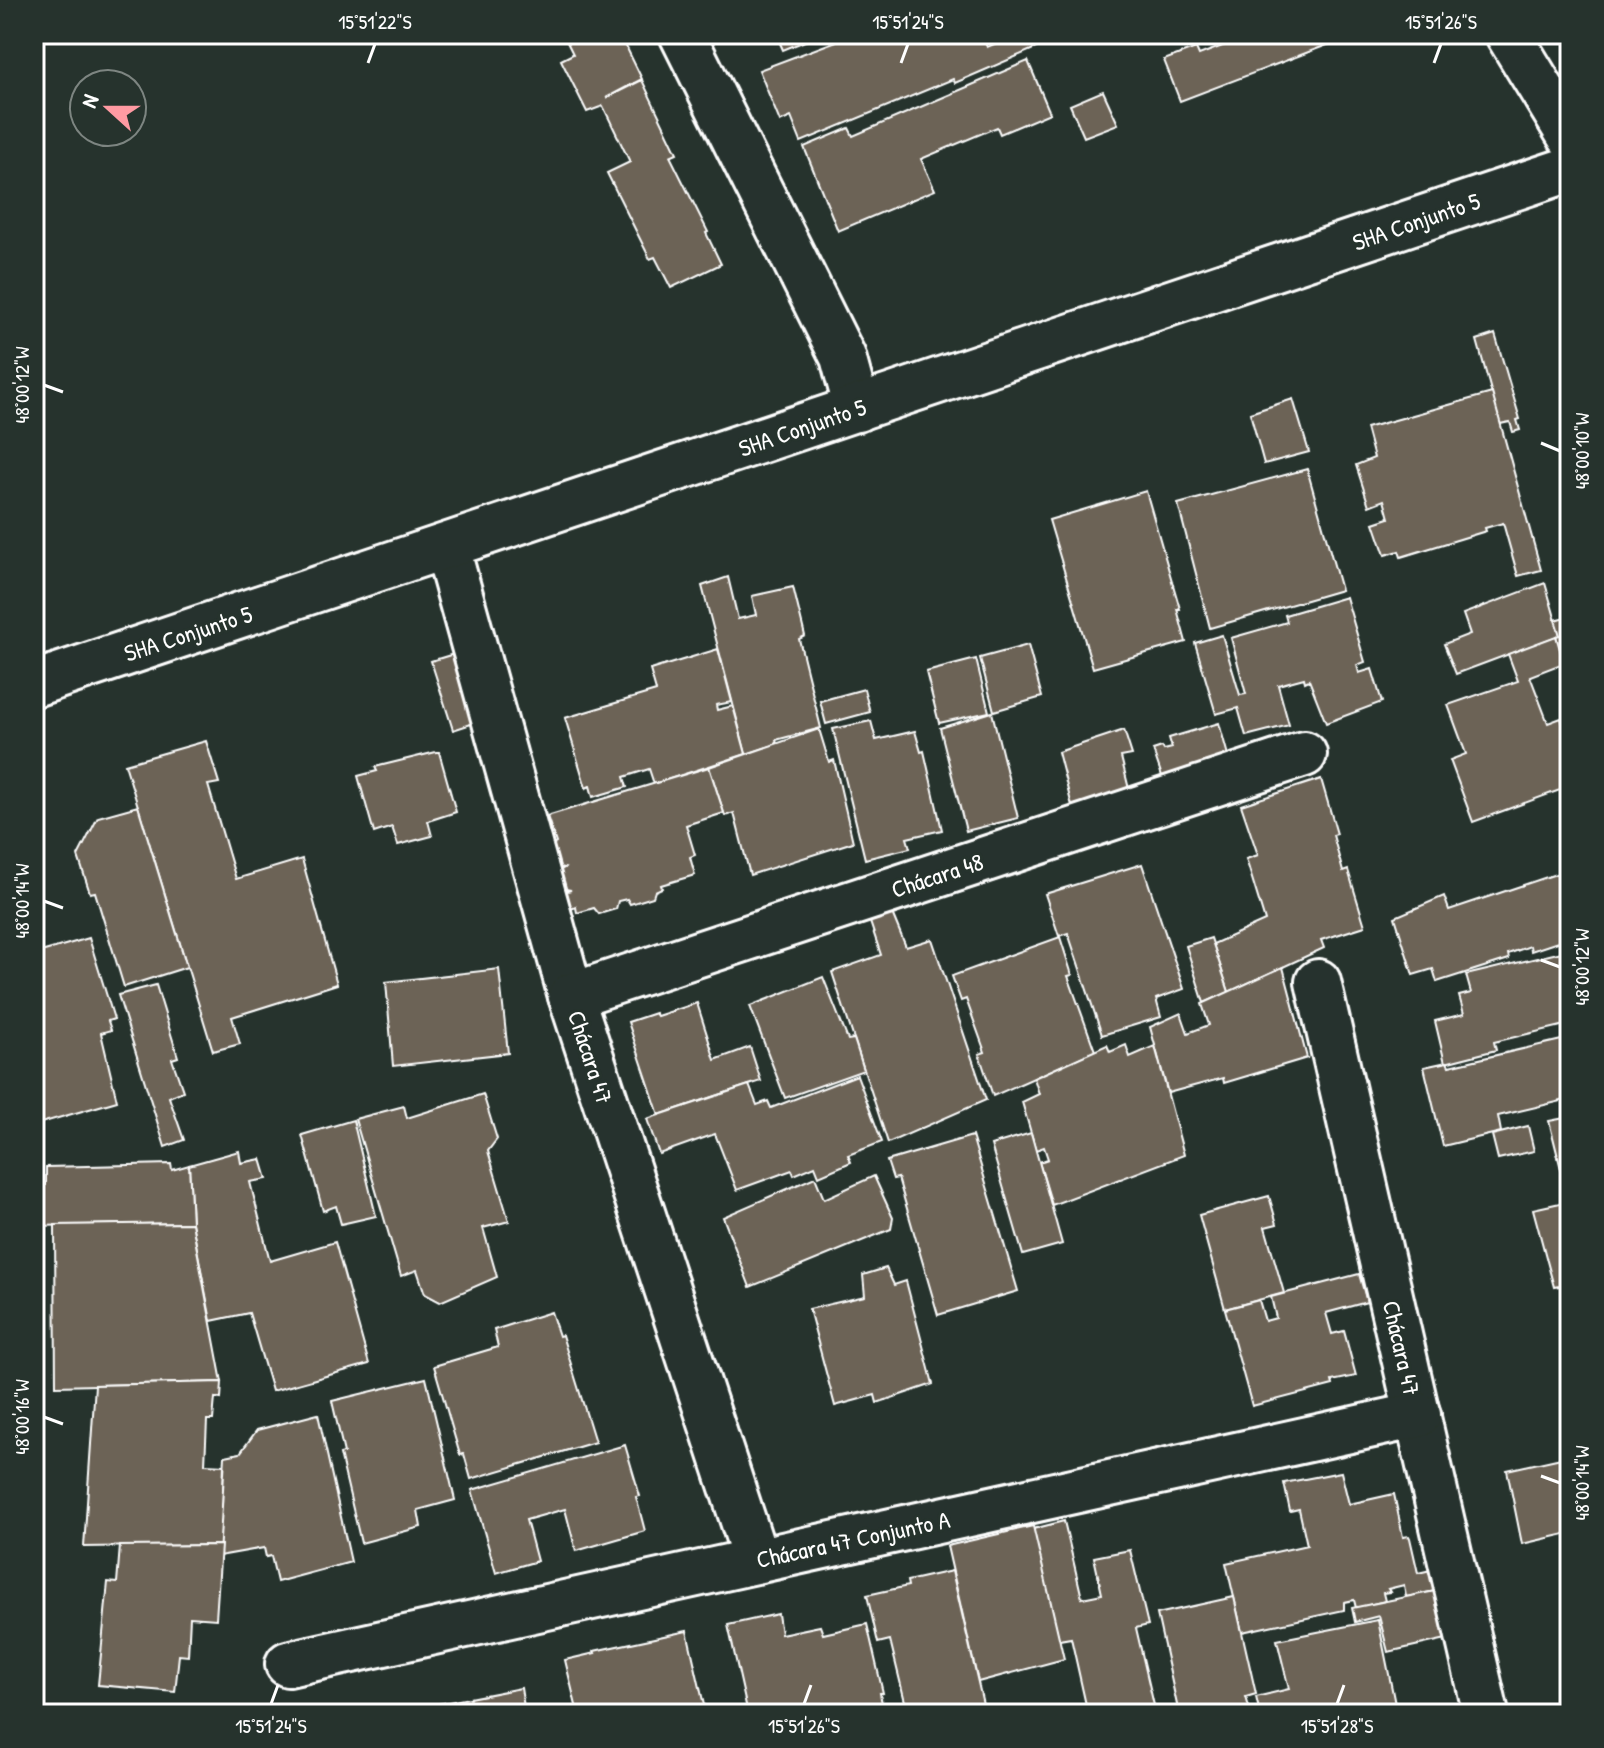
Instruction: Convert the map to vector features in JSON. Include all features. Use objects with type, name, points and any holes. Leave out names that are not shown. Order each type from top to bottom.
[{"type":"street","points":[[682,34],[843,357],[857,409]]},
{"type":"street","points":[[1508,34],[1570,136]]},
{"type":"street","name":"SHA Conjunto 5","points":[[34,684],[1570,169]]},
{"type":"street","name":"Chácara 47","points":[[447,548],[571,996],[756,1560]]},
{"type":"street","name":"Chácara 48","points":[[571,996],[1304,754]]},
{"type":"street","name":"Chácara 47","points":[[1318,982],[1486,1714]]},
{"type":"street","name":"Chácara 47 Conjunto A","points":[[288,1664],[1418,1415]]},
{"type":"building","points":[[563,34],[620,34],[642,79],[606,98],[642,80],[677,153],[670,156],[721,264],[671,288],[655,257],[650,259],[607,173],[630,162],[603,106],[587,112],[561,60],[573,54]]},
{"type":"building","points":[[776,34],[822,34],[783,50]]},
{"type":"building","points":[[855,34],[981,34],[987,47],[1019,34],[1030,34],[1036,48],[955,83],[953,79],[801,142],[791,117],[780,122],[759,70]]},
{"type":"building","points":[[1254,34],[1356,34],[1180,101],[1164,60],[1196,48],[1199,55]]},
{"type":"building","points":[[1028,61],[1050,113],[1000,134],[997,127],[921,159],[935,190],[838,231],[804,147],[849,128],[853,136]]},
{"type":"building","points":[[1103,91],[1118,124],[1084,137],[1070,105]]},
{"type":"building","points":[[1495,334],[1520,419],[1517,420],[1520,430],[1513,432],[1510,422],[1500,424],[1477,340]]},
{"type":"building","points":[[1492,393],[1541,570],[1518,576],[1503,523],[1401,557],[1399,551],[1385,555],[1374,523],[1389,518],[1384,500],[1369,506],[1356,465],[1374,458],[1366,428]]},
{"type":"building","points":[[1293,399],[1309,452],[1264,464],[1250,413]]},
{"type":"building","points":[[1307,469],[1341,590],[1210,628],[1178,504]]},
{"type":"building","points":[[1146,491],[1180,609],[1177,609],[1186,642],[1093,668],[1049,520]]},
{"type":"building","points":[[728,577],[738,619],[756,615],[752,596],[793,587],[805,636],[799,639],[821,728],[776,740],[777,744],[746,754],[702,586]]},
{"type":"building","points":[[1545,583],[1560,635],[1456,674],[1444,644],[1470,634],[1463,614]]},
{"type":"building","points":[[1346,597],[1365,662],[1357,665],[1359,673],[1372,669],[1382,702],[1326,723],[1309,680],[1305,682],[1304,678],[1278,685],[1289,725],[1246,736],[1238,708],[1216,714],[1195,643],[1222,635],[1240,695],[1246,694],[1231,638],[1287,622],[1285,615]]},
{"type":"building","points":[[1570,616],[1570,682],[1556,636],[1560,635],[1555,620]]},
{"type":"building","points":[[1556,636],[1564,663],[1530,676],[1548,723],[1561,718],[1570,743],[1570,793],[1568,787],[1473,822],[1450,760],[1466,754],[1448,705],[1518,681],[1508,654]]},
{"type":"building","points":[[1028,645],[1042,697],[994,711],[980,658]]},
{"type":"building","points":[[718,649],[732,702],[716,705],[717,710],[733,706],[746,754],[654,784],[649,769],[624,777],[627,787],[593,797],[590,786],[586,788],[565,718],[656,691],[650,670]]},
{"type":"building","points":[[467,650],[502,714],[453,730],[431,661]]},
{"type":"building","points":[[976,659],[989,712],[939,723],[926,672]]},
{"type":"building","points":[[864,689],[870,712],[826,724],[820,701]]},
{"type":"building","points":[[992,712],[1018,818],[966,831],[940,728]]},
{"type":"building","points":[[871,721],[876,740],[915,731],[921,752],[924,751],[942,830],[907,838],[910,848],[865,859],[833,729]]},
{"type":"building","points":[[1219,723],[1229,759],[1163,779],[1153,750],[1172,748],[1169,738]]},
{"type":"building","points":[[819,729],[829,762],[834,760],[853,842],[750,875],[734,813],[725,816],[709,767]]},
{"type":"building","points":[[1124,730],[1132,755],[1121,757],[1129,789],[1072,806],[1058,752]]},
{"type":"building","points":[[206,741],[219,783],[208,785],[236,879],[302,859],[337,984],[232,1017],[240,1044],[213,1051],[125,764]]},
{"type":"building","points":[[439,752],[456,812],[428,821],[432,836],[398,845],[392,827],[374,833],[358,776],[377,771],[375,767]]},
{"type":"building","points":[[709,767],[724,813],[686,825],[695,855],[690,857],[695,875],[661,885],[662,888],[655,891],[653,897],[630,904],[627,899],[618,901],[616,909],[599,914],[594,908],[577,913],[576,907],[566,911],[560,893],[571,890],[559,888],[554,874],[564,868],[552,866],[547,849],[556,843],[547,816]]},
{"type":"building","points":[[1321,779],[1337,834],[1333,835],[1343,872],[1348,870],[1365,926],[1321,940],[1324,948],[1229,992],[1213,944],[1265,921],[1246,859],[1258,855],[1241,805]]},
{"type":"building","points":[[138,806],[187,967],[124,987],[95,892],[90,893],[78,856],[98,817]]},
{"type":"building","points":[[1142,864],[1184,989],[1156,999],[1161,1017],[1102,1035],[1068,933],[1059,936],[1045,894]]},
{"type":"building","points":[[1568,870],[1570,938],[1531,951],[1530,946],[1508,954],[1509,959],[1437,982],[1433,969],[1413,975],[1395,917],[1444,896],[1449,910]]},
{"type":"building","points":[[892,913],[906,947],[932,939],[986,1100],[888,1143],[832,972],[881,955],[869,919]]},
{"type":"building","points":[[1060,937],[1072,975],[1068,976],[1095,1051],[993,1096],[979,1054],[985,1052],[966,999],[961,1001],[952,976]]},
{"type":"building","points":[[89,938],[114,1019],[108,1021],[111,1030],[101,1033],[117,1101],[34,1125],[34,954]]},
{"type":"building","points":[[1211,938],[1229,992],[1204,1003],[1186,946]]},
{"type":"building","points":[[1570,950],[1570,1024],[1494,1042],[1496,1050],[1445,1063],[1435,1021],[1464,1014],[1459,996],[1471,993],[1466,975]]},
{"type":"building","points":[[1283,967],[1307,1058],[1224,1083],[1223,1078],[1168,1093],[1150,1027],[1181,1013],[1188,1033],[1209,1025],[1202,1004]]},
{"type":"building","points":[[499,969],[508,1053],[393,1066],[386,982]]},
{"type":"building","points":[[823,977],[848,1040],[854,1039],[864,1070],[785,1098],[750,1006]]},
{"type":"building","points":[[156,985],[178,1057],[172,1059],[183,1091],[169,1097],[184,1140],[165,1147],[118,995]]},
{"type":"building","points":[[697,1003],[715,1060],[750,1047],[761,1081],[659,1115],[628,1022]]},
{"type":"building","points":[[1570,1038],[1570,1099],[1498,1116],[1501,1132],[1443,1146],[1424,1067],[1447,1062],[1449,1066]]},
{"type":"building","points":[[1107,1045],[1110,1052],[1126,1045],[1130,1057],[1155,1046],[1184,1155],[1052,1205],[1039,1162],[1048,1159],[1044,1147],[1036,1150],[1022,1102],[1039,1094],[1034,1078]]},
{"type":"building","points":[[857,1075],[882,1142],[848,1155],[851,1162],[819,1176],[815,1166],[794,1175],[792,1170],[737,1190],[715,1134],[659,1154],[647,1119],[749,1085],[757,1105],[768,1101],[771,1108]]},
{"type":"building","points":[[483,1094],[497,1139],[488,1151],[509,1221],[483,1228],[497,1277],[440,1302],[425,1294],[417,1270],[401,1276],[355,1119],[404,1106],[407,1118]]},
{"type":"building","points":[[1570,1117],[1570,1201],[1569,1201],[1549,1121]]},
{"type":"building","points":[[353,1120],[376,1216],[341,1224],[336,1206],[323,1211],[302,1135]]},
{"type":"building","points":[[1528,1126],[1534,1151],[1498,1159],[1492,1135]]},
{"type":"building","points":[[1031,1133],[1062,1244],[1023,1255],[991,1145]]},
{"type":"building","points":[[972,1136],[1018,1291],[938,1315],[898,1178],[893,1179],[887,1161]]},
{"type":"building","points":[[239,1151],[241,1163],[261,1159],[267,1179],[250,1182],[270,1261],[335,1242],[369,1364],[272,1391],[249,1313],[211,1321],[192,1223],[189,1165]]},
{"type":"building","points":[[171,1164],[172,1170],[189,1165],[192,1223],[34,1226],[34,1185],[46,1185],[46,1167]]},
{"type":"building","points":[[874,1176],[893,1218],[891,1229],[750,1287],[723,1217],[815,1177],[824,1199]]},
{"type":"building","points":[[1269,1196],[1277,1224],[1265,1227],[1284,1293],[1225,1309],[1199,1215]]},
{"type":"building","points":[[1569,1201],[1570,1284],[1554,1287],[1533,1209]]},
{"type":"building","points":[[192,1223],[222,1382],[56,1386],[55,1225]]},
{"type":"building","points":[[886,1268],[894,1285],[906,1281],[933,1384],[877,1403],[875,1395],[835,1406],[809,1309],[865,1296],[863,1275]]},
{"type":"building","points":[[1359,1274],[1367,1302],[1326,1313],[1332,1334],[1344,1331],[1356,1376],[1252,1406],[1225,1309],[1259,1300],[1265,1321],[1276,1318],[1271,1297]]},
{"type":"building","points":[[551,1312],[559,1336],[562,1335],[595,1442],[471,1479],[464,1454],[460,1455],[434,1366],[498,1347],[494,1330]]},
{"type":"building","points":[[426,1378],[455,1500],[418,1510],[421,1527],[361,1543],[340,1454],[344,1453],[332,1401]]},
{"type":"building","points":[[222,1382],[221,1399],[215,1398],[213,1420],[207,1420],[205,1464],[224,1465],[221,1545],[84,1547],[95,1385]]},
{"type":"building","points":[[318,1414],[351,1562],[277,1582],[271,1556],[266,1557],[264,1548],[219,1556],[225,1456],[240,1453],[257,1430]]},
{"type":"building","points":[[625,1445],[640,1496],[636,1497],[645,1531],[576,1551],[565,1509],[526,1520],[537,1561],[496,1573],[472,1490]]},
{"type":"building","points":[[1570,1456],[1570,1533],[1522,1544],[1507,1470]]},
{"type":"building","points":[[1341,1472],[1349,1504],[1394,1494],[1403,1537],[1410,1538],[1418,1573],[1435,1569],[1440,1590],[1406,1597],[1404,1585],[1383,1593],[1385,1601],[1356,1608],[1354,1600],[1344,1602],[1344,1610],[1242,1632],[1226,1563],[1307,1545],[1299,1509],[1290,1511],[1284,1483]]},
{"type":"building","points":[[1064,1521],[1082,1598],[1102,1594],[1094,1557],[1130,1550],[1148,1625],[1136,1628],[1156,1714],[1088,1714],[1071,1638],[1059,1640],[1033,1529]]},
{"type":"building","points":[[1033,1526],[1064,1659],[978,1682],[947,1546]]},
{"type":"building","points":[[221,1545],[216,1619],[190,1617],[188,1656],[179,1655],[175,1692],[98,1685],[108,1582],[117,1583],[120,1546]]},
{"type":"building","points":[[952,1571],[983,1704],[950,1711],[951,1714],[908,1714],[890,1640],[878,1643],[867,1595],[908,1586],[907,1581]]},
{"type":"building","points":[[1440,1590],[1451,1638],[1388,1652],[1379,1616],[1355,1622],[1352,1608]]},
{"type":"building","points":[[1234,1597],[1256,1694],[1246,1697],[1251,1714],[1179,1714],[1157,1614]]},
{"type":"building","points":[[778,1614],[781,1634],[820,1626],[823,1634],[867,1624],[883,1693],[880,1693],[884,1714],[748,1714],[728,1625]]},
{"type":"building","points":[[1378,1620],[1397,1714],[1260,1714],[1256,1697],[1289,1689],[1277,1640]]},
{"type":"building","points":[[687,1631],[706,1714],[578,1714],[565,1660]]},
{"type":"building","points":[[521,1688],[524,1707],[518,1707],[520,1714],[430,1714],[428,1706]]}]
